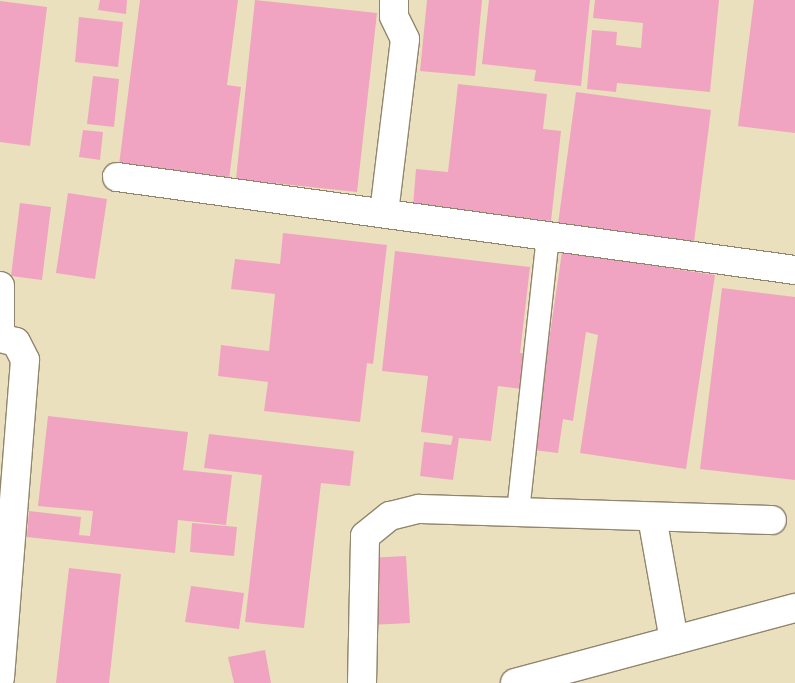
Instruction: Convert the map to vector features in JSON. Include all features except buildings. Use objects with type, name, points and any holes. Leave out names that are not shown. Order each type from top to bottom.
[{"type":"street","points":[[384,213],[406,39],[394,16],[394,0]]},
{"type":"street","points":[[117,177],[795,270]]},
{"type":"street","points":[[0,286],[0,338],[16,342],[25,360],[0,678]]},
{"type":"street","points":[[362,683],[365,536],[390,516],[419,509],[772,520]]},
{"type":"street","points":[[652,517],[674,640]]},
{"type":"street","points":[[515,683],[795,608]]},
{"type":"lane","points":[[518,512],[548,235]]}]
